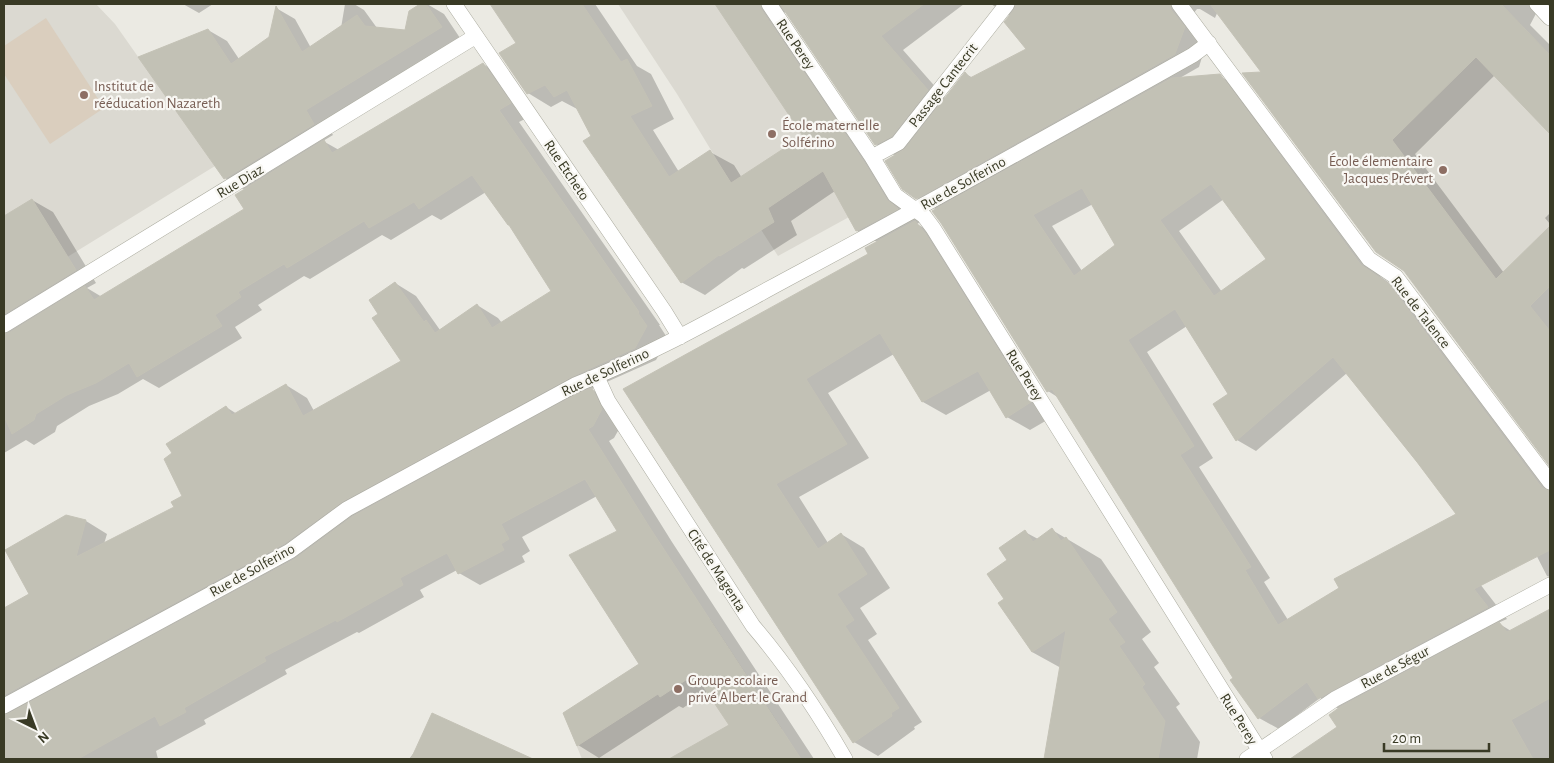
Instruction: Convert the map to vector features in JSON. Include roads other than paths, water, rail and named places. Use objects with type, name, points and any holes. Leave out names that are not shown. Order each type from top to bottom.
[{"type":"street","name":"Rue Etcheto","points":[[454,4],[680,337]]},
{"type":"street","name":"Rue Perey","points":[[770,4],[895,196],[924,216],[933,228],[1257,756]]},
{"type":"street","name":"Passage Cantecrit","points":[[872,158],[898,143],[1007,4]]},
{"type":"street","name":"Rue de Talence","points":[[1179,4],[1369,259],[1396,277],[1550,482]]},
{"type":"street","points":[[1537,4],[1550,18]]},
{"type":"street","name":"Rue Diaz","points":[[4,325],[476,36]]},
{"type":"street","name":"Rue de Solferino","points":[[4,706],[290,550],[347,509],[575,385],[680,337],[880,230],[1184,60],[1209,43]]},
{"type":"street","name":"Cité de Magenta","points":[[597,376],[608,401],[753,626],[776,652],[793,676],[845,759]]},
{"type":"street","name":"Rue de Ségur","points":[[1257,756],[1335,699],[1550,585]]},
{"type":"place","name":"Institut de rééducation Nazareth","points":[[84,95]]},
{"type":"place","name":"École maternelle Solférino","points":[[772,134]]},
{"type":"place","name":"École élementaire Jacques Prévert","points":[[1443,170]]},
{"type":"place","name":"Groupe scolaire privé Albert le Grand","points":[[678,689]]}]
